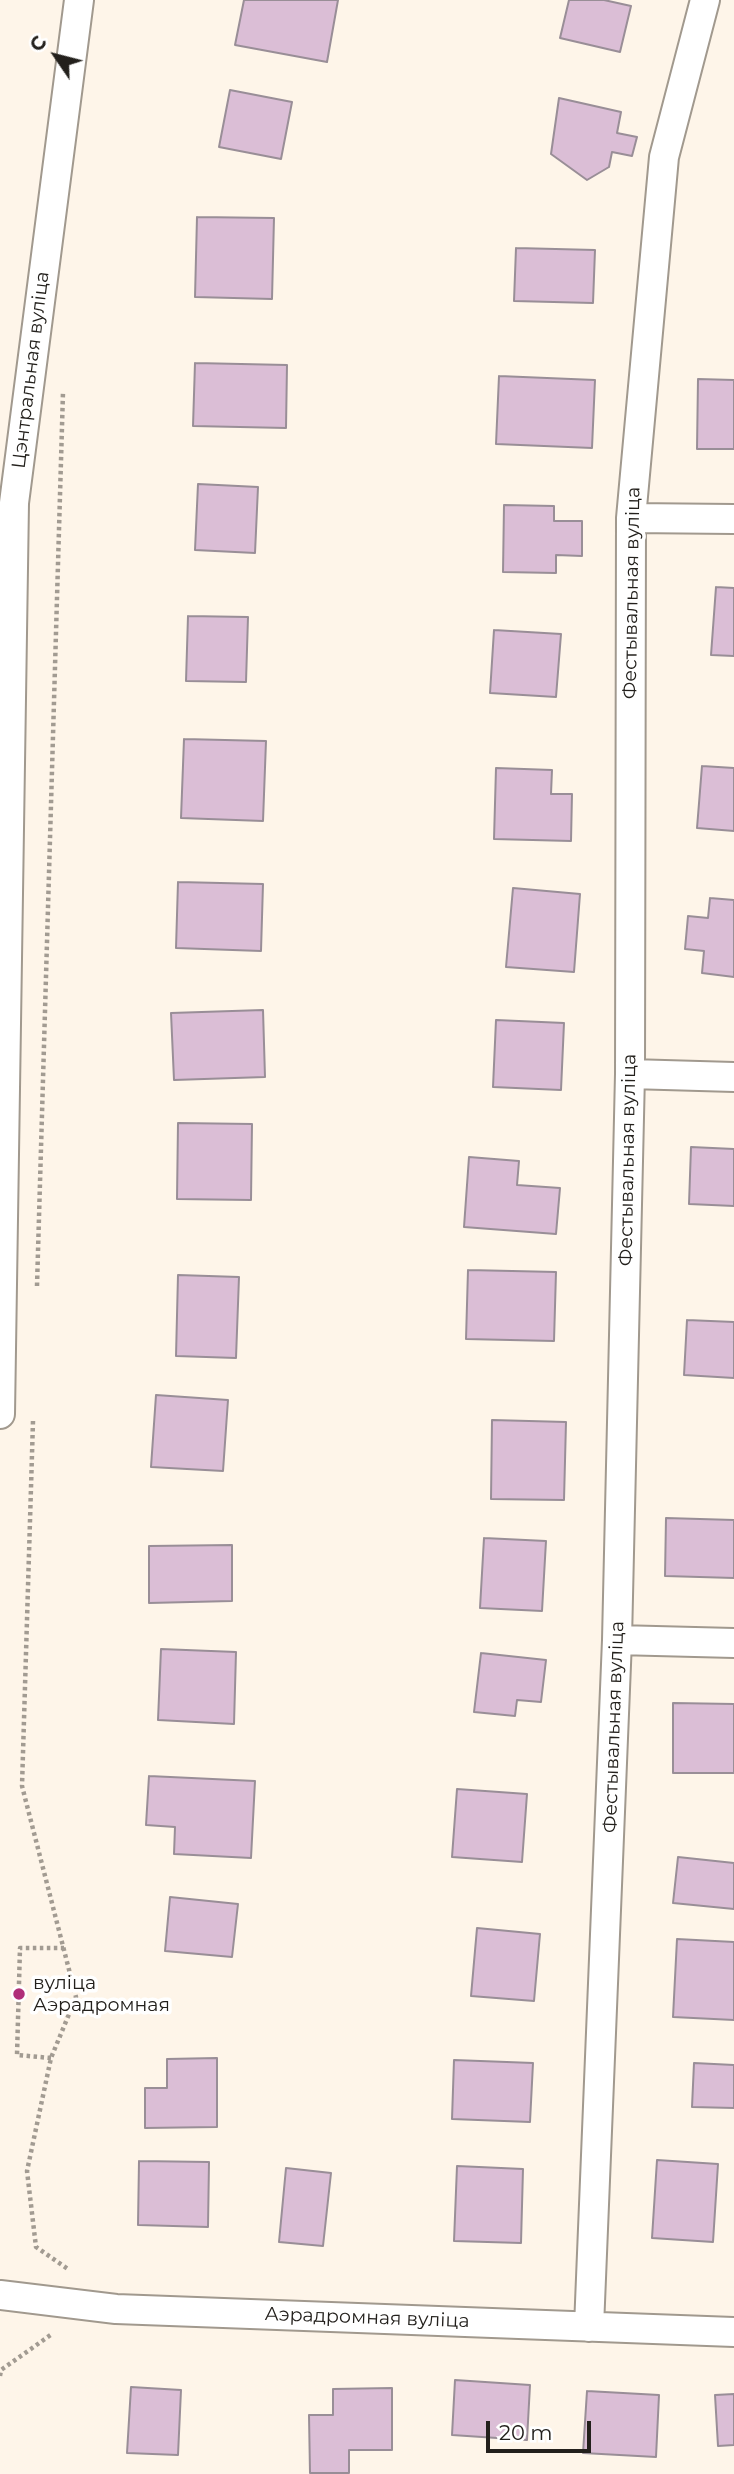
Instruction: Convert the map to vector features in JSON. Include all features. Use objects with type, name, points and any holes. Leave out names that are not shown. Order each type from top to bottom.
[{"type":"street","name":"Цэнтральная вуліца","points":[[0,1414],[14,503],[79,0]]},
{"type":"street","name":"Фестывальная вуліца","points":[[589,2327],[617,1640],[630,1074],[631,517],[664,157],[705,0]]},
{"type":"street","points":[[631,517],[734,519]]},
{"type":"street","points":[[630,1074],[734,1077]]},
{"type":"street","points":[[617,1640],[734,1643]]},
{"type":"street","name":"Аэрадромная вуліца","points":[[0,2295],[116,2309],[734,2332]]},
{"type":"path","points":[[37,1300],[64,383]]},
{"type":"path","points":[[0,2376],[1,2370],[66,2325],[67,2303],[68,2269],[36,2247],[27,2171],[51,2057],[76,1997],[22,1786],[33,1411]]},
{"type":"path","points":[[51,2057],[17,2055],[20,1948],[64,1948]]},
{"type":"building","points":[[244,0],[338,0],[327,62],[235,45]]},
{"type":"building","points":[[569,0],[604,0],[631,6],[620,52],[560,38]]},
{"type":"building","points":[[230,90],[292,102],[281,159],[219,147]]},
{"type":"building","points":[[559,98],[621,112],[617,133],[637,137],[632,156],[612,152],[609,167],[587,180],[551,154]]},
{"type":"building","points":[[197,217],[274,218],[272,299],[195,297]]},
{"type":"building","points":[[516,248],[595,250],[593,303],[514,301]]},
{"type":"building","points":[[195,363],[287,365],[286,428],[193,426]]},
{"type":"building","points":[[499,376],[595,380],[592,448],[496,444]]},
{"type":"building","points":[[698,379],[734,380],[734,449],[697,449]]},
{"type":"building","points":[[198,484],[258,487],[255,553],[195,550]]},
{"type":"building","points":[[504,505],[554,506],[554,521],[582,521],[582,556],[556,555],[556,573],[503,572]]},
{"type":"building","points":[[716,587],[734,588],[734,656],[711,655]]},
{"type":"building","points":[[188,616],[248,617],[246,682],[186,681]]},
{"type":"building","points":[[494,630],[561,634],[556,697],[490,693]]},
{"type":"building","points":[[184,739],[266,741],[263,821],[181,818]]},
{"type":"building","points":[[702,766],[734,768],[734,831],[697,828]]},
{"type":"building","points":[[496,768],[552,770],[551,794],[572,794],[571,841],[494,839]]},
{"type":"building","points":[[178,882],[263,884],[261,951],[176,948]]},
{"type":"building","points":[[513,888],[580,894],[574,972],[506,967]]},
{"type":"building","points":[[710,898],[734,900],[734,977],[702,973],[704,951],[685,949],[688,916],[708,918]]},
{"type":"building","points":[[263,1010],[265,1077],[174,1080],[171,1013]]},
{"type":"building","points":[[496,1020],[564,1023],[561,1090],[493,1087]]},
{"type":"building","points":[[178,1123],[252,1124],[251,1200],[177,1199]]},
{"type":"building","points":[[691,1147],[734,1149],[734,1206],[689,1204]]},
{"type":"building","points":[[469,1157],[519,1161],[517,1185],[560,1188],[556,1234],[464,1227]]},
{"type":"building","points":[[468,1270],[556,1272],[554,1341],[466,1339]]},
{"type":"building","points":[[178,1275],[239,1277],[236,1358],[176,1356]]},
{"type":"building","points":[[687,1320],[734,1322],[734,1378],[684,1375]]},
{"type":"building","points":[[156,1395],[228,1400],[223,1471],[151,1467]]},
{"type":"building","points":[[492,1420],[566,1422],[564,1500],[491,1499]]},
{"type":"building","points":[[666,1518],[734,1520],[734,1578],[665,1576]]},
{"type":"building","points":[[484,1538],[546,1541],[542,1611],[480,1608]]},
{"type":"building","points":[[232,1545],[232,1601],[149,1603],[149,1546]]},
{"type":"building","points":[[161,1649],[236,1652],[234,1724],[158,1720]]},
{"type":"building","points":[[481,1653],[546,1660],[541,1702],[517,1700],[515,1716],[474,1712]]},
{"type":"building","points":[[673,1703],[734,1704],[734,1773],[673,1773]]},
{"type":"building","points":[[149,1776],[255,1781],[251,1858],[174,1854],[175,1827],[146,1825]]},
{"type":"building","points":[[457,1789],[527,1794],[522,1862],[452,1857]]},
{"type":"building","points":[[678,1857],[734,1863],[734,1909],[673,1903]]},
{"type":"building","points":[[170,1897],[238,1904],[232,1957],[165,1951]]},
{"type":"building","points":[[477,1928],[540,1934],[534,2001],[471,1996]]},
{"type":"building","points":[[677,1939],[734,1942],[734,2020],[673,2017]]},
{"type":"building","points":[[217,2058],[217,2127],[145,2128],[145,2088],[167,2088],[167,2059]]},
{"type":"building","points":[[454,2060],[533,2063],[530,2122],[452,2119]]},
{"type":"building","points":[[694,2063],[734,2065],[734,2108],[692,2107]]},
{"type":"building","points":[[657,2160],[718,2164],[713,2242],[652,2238]]},
{"type":"building","points":[[139,2161],[209,2162],[208,2227],[138,2225]]},
{"type":"building","points":[[457,2166],[523,2169],[521,2243],[454,2241]]},
{"type":"building","points":[[286,2168],[331,2173],[323,2246],[279,2242]]},
{"type":"building","points":[[455,2380],[530,2385],[527,2440],[452,2435]]},
{"type":"building","points":[[131,2387],[181,2390],[178,2455],[127,2453]]},
{"type":"building","points":[[392,2388],[392,2450],[349,2450],[349,2473],[310,2473],[309,2415],[333,2415],[333,2389]]},
{"type":"building","points":[[587,2391],[659,2395],[656,2457],[583,2453]]},
{"type":"building","points":[[734,2394],[734,2445],[718,2446],[715,2395]]},
{"type":"place","name":"вуліца Аэрадромная","points":[[19,1994]]}]
